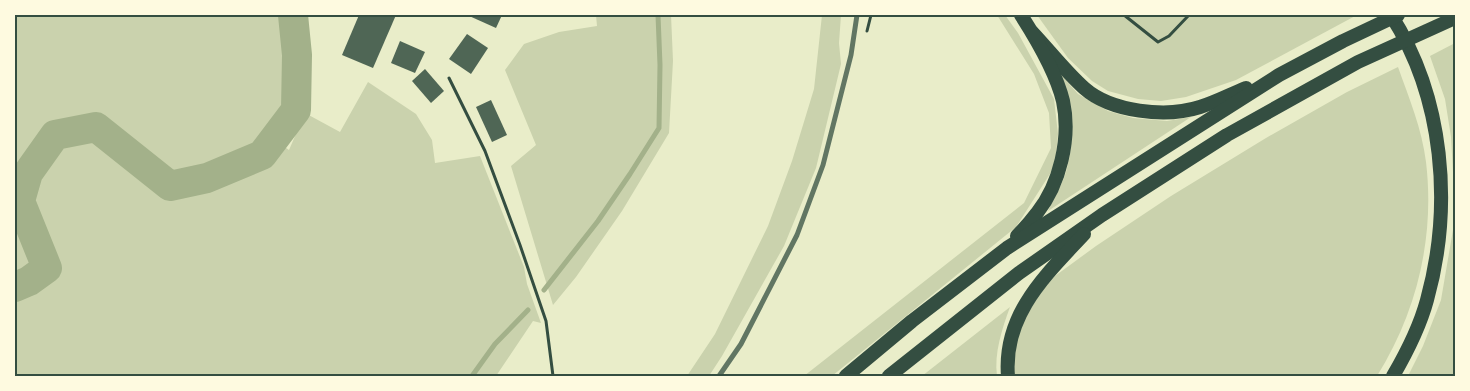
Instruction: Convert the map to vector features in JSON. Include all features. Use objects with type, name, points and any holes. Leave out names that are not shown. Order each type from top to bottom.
[{"type":"highway","points":[[1007,248],[1038,212],[1058,172],[1063,154],[1065,118],[1063,101],[1052,72],[1032,32],[1021,15]]},
{"type":"highway","points":[[1391,15],[1410,49],[1433,117],[1440,161],[1441,193],[1437,252],[1427,301],[1405,356],[1393,376]]},
{"type":"highway","points":[[846,376],[912,320],[1007,248],[1279,75],[1343,41],[1398,15]]},
{"type":"highway","points":[[889,376],[1018,274],[1102,215],[1227,136],[1292,98],[1358,62],[1455,18]]},
{"type":"highway","points":[[1032,32],[1085,88],[1111,104],[1136,110],[1159,112],[1199,107],[1279,75]]},
{"type":"highway","points":[[1008,376],[1008,356],[1011,339],[1024,305],[1035,288],[1102,215]]},
{"type":"street","points":[[719,376],[742,344],[797,235],[822,165],[851,55],[857,15]]},
{"type":"path","points":[[1124,15],[1158,42],[1169,36],[1189,15]]},
{"type":"path","points":[[449,78],[485,151],[520,245],[546,321],[553,376]]},
{"type":"green space","points":[[17,15],[279,15],[285,75],[285,103],[276,141],[289,150],[305,113],[340,132],[368,82],[416,114],[432,140],[435,163],[480,156],[524,267],[527,284],[541,323],[533,321],[496,376],[15,376],[15,18]]},
{"type":"green space","points":[[596,15],[671,15],[673,61],[669,133],[622,211],[576,277],[553,305],[511,166],[536,145],[505,70],[524,44],[559,32],[597,26]]},
{"type":"green space","points":[[822,15],[841,15],[839,43],[841,64],[816,168],[784,246],[722,356],[709,376],[687,376],[715,334],[768,226],[792,161],[814,89]]},
{"type":"green space","points":[[997,15],[1005,15],[1018,33],[1054,99],[1058,134],[1055,166],[1016,227],[832,376],[804,376],[1024,203],[1051,148],[1049,113],[1034,74]]},
{"type":"green space","points":[[1037,15],[1357,15],[1236,80],[1186,97],[1161,101],[1138,99],[1108,91],[1092,81],[1068,58]]},
{"type":"green space","points":[[1455,43],[1455,207],[1451,137],[1445,99],[1430,56]]},
{"type":"green space","points":[[1398,67],[1415,114],[1424,150],[1428,190],[1428,218],[1420,273],[1412,300],[1403,326],[1377,376],[1015,376],[1014,358],[1020,327],[1038,296],[1055,276],[1171,196],[1266,138],[1347,92]]},
{"type":"green space","points":[[1059,72],[1078,94],[1108,111],[1133,118],[1167,121],[1191,117],[1048,211],[1064,177],[1069,158],[1072,133],[1070,109]]},
{"type":"green space","points":[[1455,218],[1455,370],[1452,376],[1408,376],[1423,346],[1441,300]]},
{"type":"green space","points":[[1010,307],[998,350],[997,376],[922,376]]},
{"type":"green space","points":[[741,374],[804,376],[740,376]]},
{"type":"building","points":[[359,15],[396,15],[373,68],[342,55]]},
{"type":"building","points":[[467,15],[502,15],[496,28]]},
{"type":"building","points":[[467,34],[488,48],[471,74],[449,59]]},
{"type":"building","points":[[400,41],[425,52],[415,73],[391,63]]},
{"type":"building","points":[[425,69],[444,91],[431,103],[412,81]]},
{"type":"building","points":[[491,100],[507,135],[492,142],[476,107]]},
{"type":"waterway","points":[[285,15],[294,32]]},
{"type":"waterway","points":[[15,287],[29,281],[47,268],[20,201],[28,173],[55,135],[96,127],[170,186],[207,178],[262,155],[296,110],[297,55],[293,15]]},
{"type":"waterway","points":[[544,290],[598,221],[659,128],[660,65],[658,15]]},
{"type":"waterway","points":[[472,376],[495,344],[528,310]]}]
